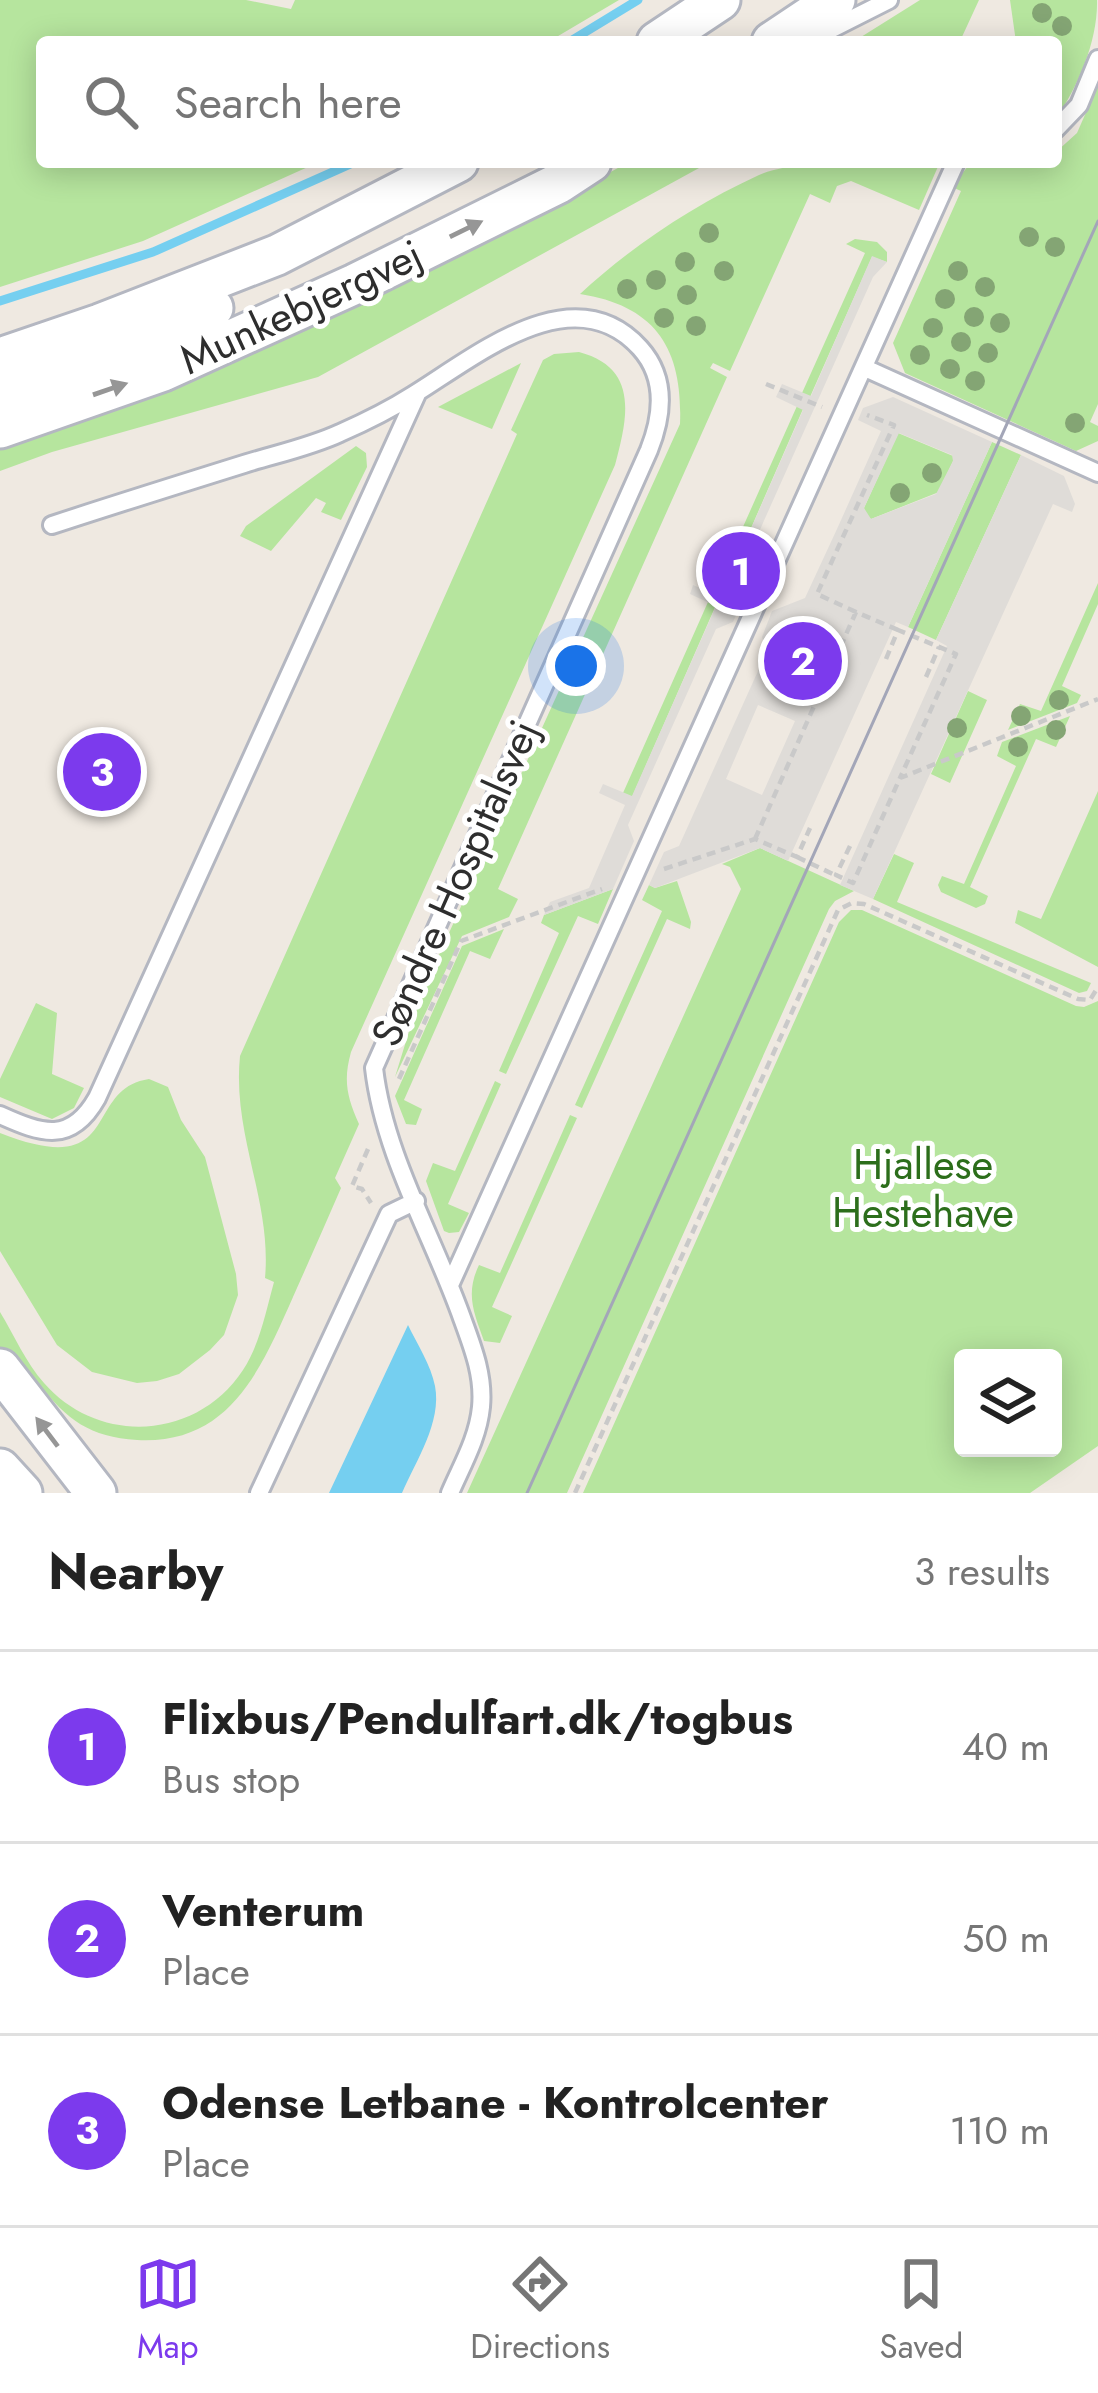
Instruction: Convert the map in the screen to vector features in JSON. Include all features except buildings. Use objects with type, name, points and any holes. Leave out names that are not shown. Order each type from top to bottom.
[{"type":"street","points":[[666,36],[720,0]]},
{"type":"street","points":[[781,36],[835,0]]},
{"type":"street","name":"Munkebjergvej","points":[[0,358],[277,255],[446,168]]},
{"type":"street","name":"Munkebjergvej","points":[[0,428],[184,362],[355,284],[559,184],[582,168]]},
{"type":"street","points":[[0,390],[126,346],[233,299],[277,255]]},
{"type":"street","points":[[0,1369],[96,1493]]},
{"type":"street","points":[[0,1469],[22,1493]]},
{"type":"lane","points":[[818,36],[889,0]]},
{"type":"lane","points":[[1062,122],[1078,105],[1098,59]]},
{"type":"lane","points":[[451,1285],[953,168]]},
{"type":"lane","name":"Søndre Hospitalsvej","points":[[52,525],[338,435],[418,393],[446,371],[551,320],[576,316],[610,323],[632,339],[652,364],[661,398],[656,434],[374,1068],[383,1116],[451,1285],[480,1372],[478,1425],[450,1493]]},
{"type":"lane","points":[[865,368],[1098,473]]},
{"type":"lane","points":[[0,1115],[36,1130],[64,1130],[81,1121],[97,1098],[418,393]]},
{"type":"lane","points":[[259,1493],[389,1214],[416,1201]]},
{"type":"path","points":[[386,1222],[362,1190],[352,1186],[461,941],[755,839],[853,883],[956,654],[817,594],[894,425],[872,415],[843,416],[766,384]]},
{"type":"path","points":[[755,839],[856,612]]},
{"type":"path","points":[[886,659],[898,630]]},
{"type":"path","points":[[926,676],[939,647]]},
{"type":"path","points":[[900,778],[1098,699]]},
{"type":"path","points":[[797,857],[810,828]]},
{"type":"path","points":[[836,875],[850,846]]},
{"type":"path","points":[[574,1493],[838,910],[852,903],[864,904],[1078,1000],[1090,1000],[1098,987]]},
{"type":"green space","points":[[0,0],[246,0],[291,9],[295,0],[619,0],[558,36],[36,36],[36,168],[306,168],[143,241],[0,287]]},
{"type":"green space","points":[[920,0],[979,0],[962,36],[863,36]]},
{"type":"green space","points":[[1010,0],[1097,0],[1085,62],[1062,109],[1062,36],[1015,36]]},
{"type":"green space","points":[[1098,85],[1098,404],[1090,422],[1098,426],[1098,441],[1076,451],[905,373],[893,343],[961,191],[952,187],[966,168],[1062,168],[1062,147],[1077,133]]},
{"type":"green space","points":[[618,168],[699,168],[318,377],[0,471],[0,448],[226,364],[420,275]]},
{"type":"green space","points":[[783,168],[937,168],[919,210],[851,181],[837,186],[830,203],[810,194],[730,371],[713,363],[710,368],[727,377],[498,889],[518,899],[509,917],[462,936],[395,1077],[419,999],[680,424],[676,374],[660,336],[629,309],[580,294],[688,213],[759,175]]},
{"type":"green space","points":[[855,239],[877,242],[887,252],[887,262],[872,257],[810,397],[802,393],[865,253],[846,244]]},
{"type":"green space","points":[[579,352],[598,359],[620,382],[625,412],[615,465],[351,1052],[348,1089],[359,1124],[335,1178],[341,1188],[281,1324],[238,1397],[196,1430],[137,1440],[93,1430],[70,1417],[39,1384],[31,1388],[0,1349],[0,1312],[44,1383],[66,1403],[119,1425],[174,1421],[200,1410],[243,1370],[274,1282],[265,1278],[263,1222],[242,1113],[240,1056],[517,434],[511,430],[543,360]]},
{"type":"green space","points":[[521,363],[492,429],[438,407]]},
{"type":"green space","points":[[797,406],[803,409],[721,597],[713,594]]},
{"type":"green space","points":[[898,433],[953,456],[953,461],[939,492],[871,519],[864,508]]},
{"type":"green space","points":[[992,442],[1021,455],[936,640],[908,627]]},
{"type":"green space","points":[[356,446],[366,453],[367,467],[341,520],[321,512],[326,503],[316,498],[271,551],[240,536],[246,526]]},
{"type":"green space","points":[[1098,583],[1098,604],[1062,686],[1081,695],[1077,703],[1008,730],[1020,704],[1041,711]]},
{"type":"green space","points":[[708,602],[716,605],[632,797],[623,793]]},
{"type":"green space","points":[[968,691],[987,700],[950,783],[931,774]]},
{"type":"green space","points":[[1070,716],[1056,747],[1036,739],[970,887],[988,896],[985,904],[976,908],[941,892],[942,876],[964,884],[1016,766],[997,756],[1002,742]]},
{"type":"green space","points":[[1098,791],[1098,967],[1015,923],[1018,910],[1041,919]]},
{"type":"green space","points":[[760,848],[854,891],[829,909],[567,1493],[467,1493],[741,889],[730,867],[722,864]]},
{"type":"green space","points":[[894,854],[914,863],[897,902],[1091,983],[1087,991],[1079,993],[873,899]]},
{"type":"green space","points":[[677,881],[690,929],[667,919],[582,1108],[575,1105],[662,911],[642,900],[649,885],[655,888]]},
{"type":"green space","points":[[613,889],[598,924],[578,916],[506,1074],[499,1071],[559,933],[541,923],[544,915]]},
{"type":"green space","name":"Hjallese Hestehave","points":[[851,910],[862,910],[1076,1006],[1098,1001],[1098,1446],[1030,1493],[583,1493],[839,922]]},
{"type":"green space","points":[[504,929],[490,959],[470,951],[404,1100],[422,1109],[416,1125],[406,1124],[395,1096],[462,946]]},
{"type":"green space","points":[[36,1003],[57,1013],[52,1074],[84,1088],[74,1108],[52,1119],[0,1097],[0,1079]]},
{"type":"green space","points":[[149,1079],[168,1087],[181,1120],[205,1157],[238,1295],[224,1335],[210,1350],[179,1374],[137,1383],[92,1372],[57,1345],[0,1251],[0,1133],[39,1145],[66,1147],[84,1140],[128,1086]]},
{"type":"green space","points":[[495,1081],[501,1084],[448,1204],[469,1213],[459,1232],[449,1233],[444,1231],[426,1181],[433,1163],[455,1171]]},
{"type":"green space","points":[[570,1115],[577,1118],[492,1307],[512,1316],[500,1343],[484,1341],[473,1303],[475,1275],[479,1265],[500,1273]]},
{"type":"shaded area","points":[[872,256],[887,262],[873,277],[737,581],[744,598],[733,622],[716,629],[628,825],[634,841],[613,889],[544,915],[550,902],[589,888],[625,805],[599,793],[603,784],[632,796],[716,606],[690,594],[693,585],[721,597],[803,410],[776,397],[782,384],[811,396]]},
{"type":"shaded area","points":[[893,397],[992,442],[908,627],[896,622],[788,861],[760,848],[655,888],[649,885],[664,852],[679,846],[767,651],[762,637],[772,611],[805,598],[881,431],[858,420],[863,408]],"holes":[[[899,433],[952,455],[953,461],[936,494],[871,519],[864,508]],[[794,630],[832,646],[812,693],[774,676]],[[758,705],[795,721],[762,795],[726,779]]]},
{"type":"shaded area","points":[[1021,455],[1064,476],[1075,504],[1072,512],[1053,504],[873,899],[840,885],[947,646],[936,640]]},
{"type":"water","points":[[408,1325],[435,1386],[435,1413],[420,1455],[402,1493],[329,1493]]},
{"type":"waterway","points":[[579,36],[638,0]]},
{"type":"waterway","points":[[0,301],[153,252],[342,168]]},
{"type":"tram line","points":[[527,1493],[1098,221]]},
{"type":"place","name":"Flixbus/Pendulfart.dk/togbus","points":[[741,571]]},
{"type":"place","name":"Venterum","points":[[803,661]]},
{"type":"place","name":"Odense Letbane - Kontrolcenter","points":[[102,772]]}]
